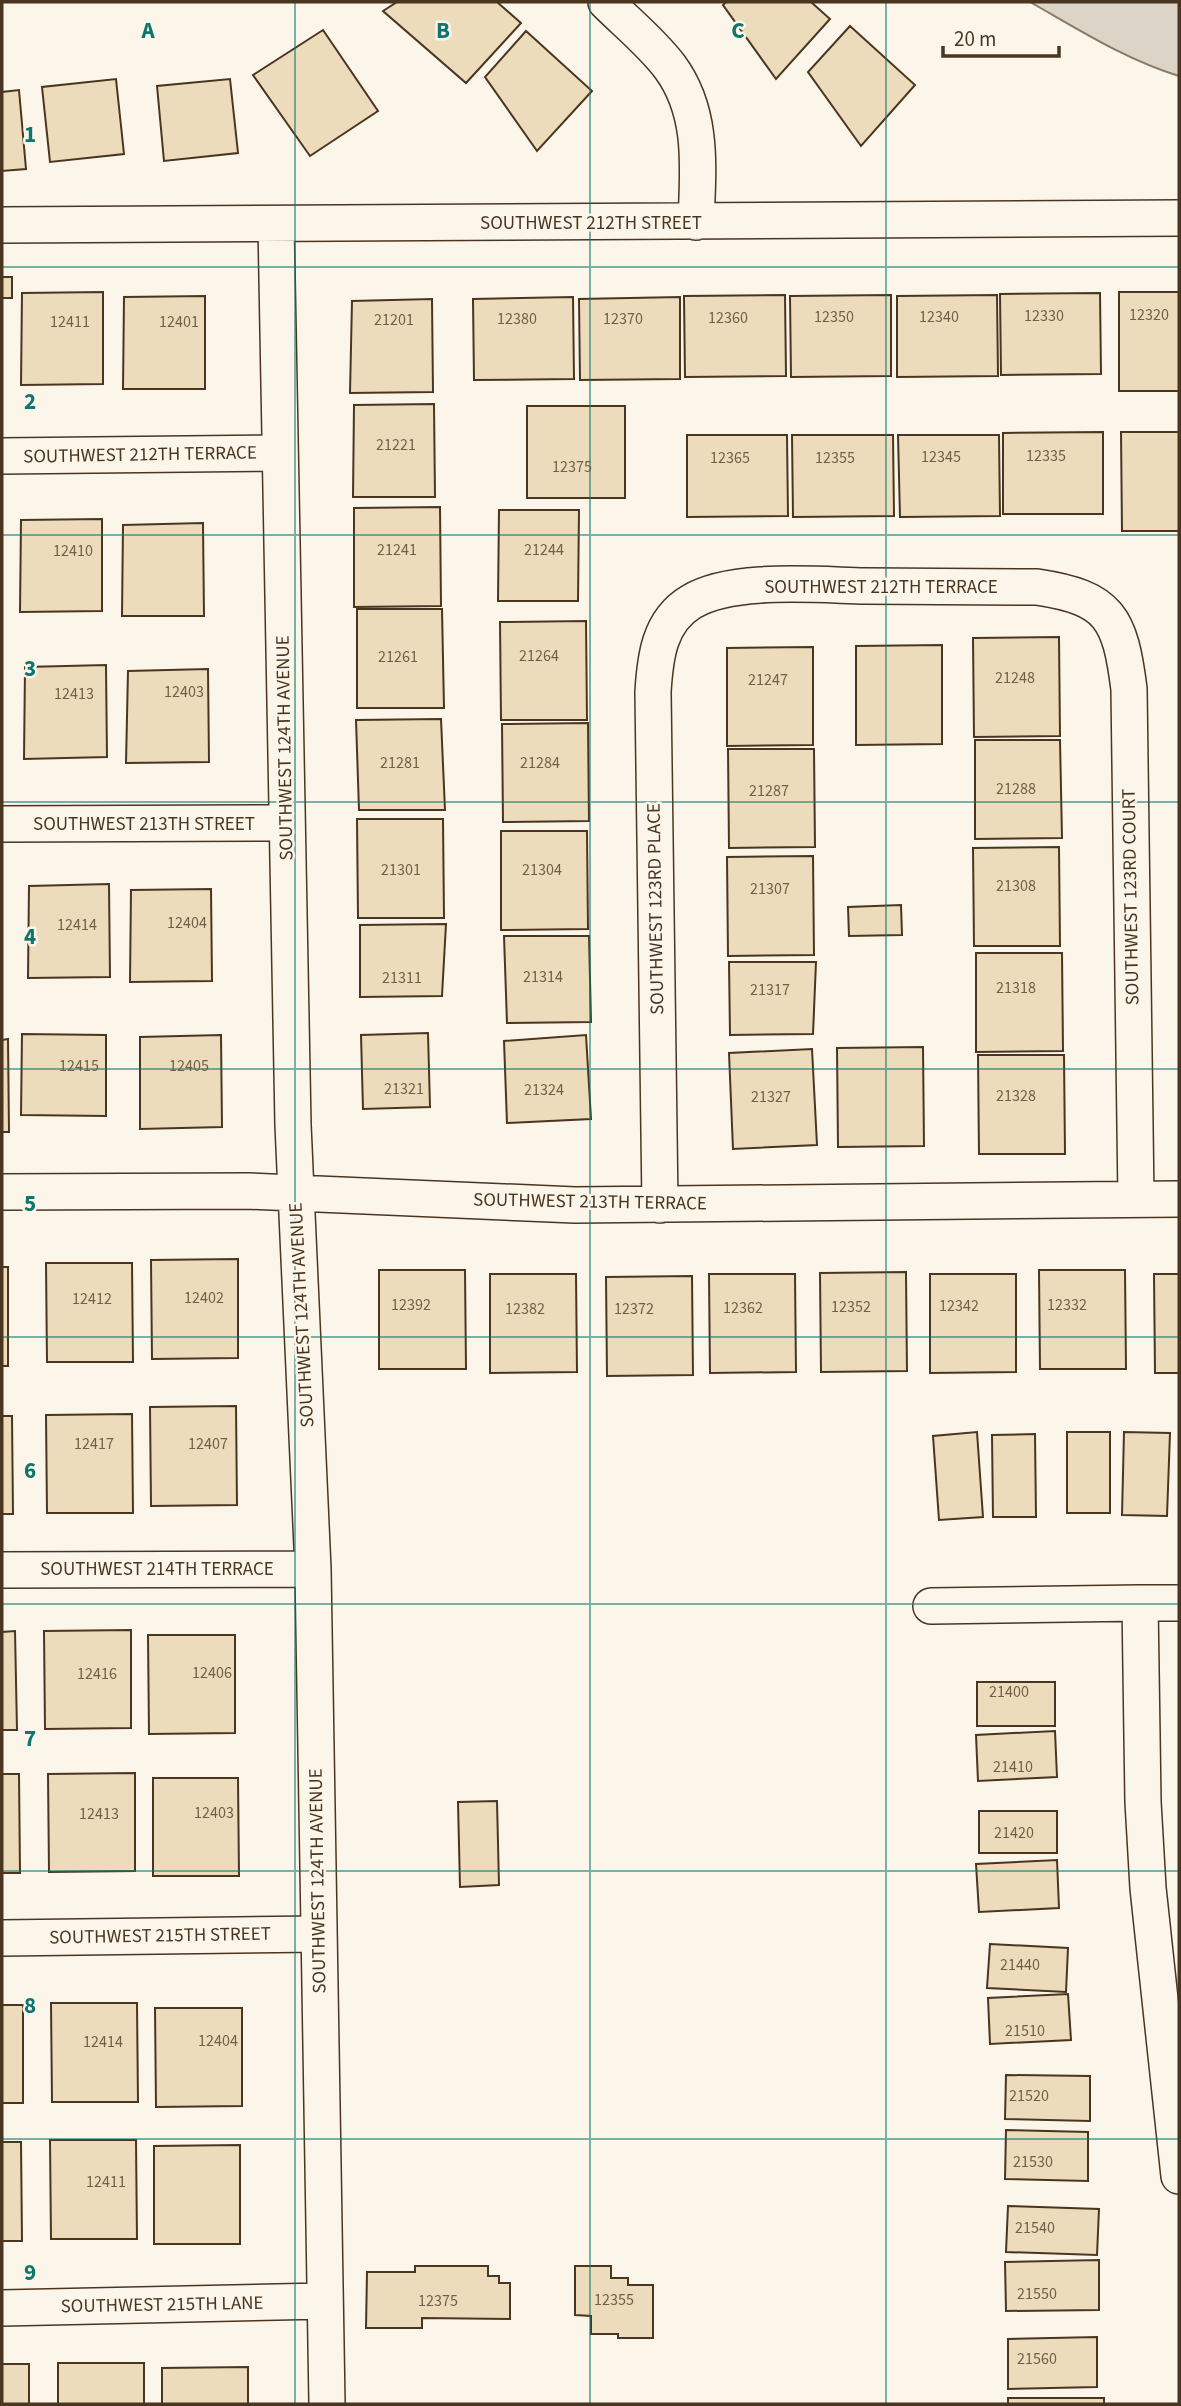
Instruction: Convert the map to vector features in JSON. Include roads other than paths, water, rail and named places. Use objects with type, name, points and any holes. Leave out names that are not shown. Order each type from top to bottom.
[{"type":"street","points":[[606,2],[670,68],[684,91],[691,110],[699,153],[696,222]]},
{"type":"street","name":"SOUTHWEST 212TH STREET","points":[[2,225],[1179,218]]},
{"type":"street","name":"SOUTHWEST 124TH AVENUE","points":[[276,225],[296,1193],[313,1569],[323,2301],[327,2404]]},
{"type":"street","name":"SOUTHWEST 212TH TERRACE","points":[[2,456],[279,453]]},
{"type":"street","name":"SOUTHWEST 212TH TERRACE","points":[[673,617],[690,602],[714,591],[786,585],[1037,587],[1068,592],[1095,604]]},
{"type":"street","name":"SOUTHWEST 123RD COURT","points":[[1095,604],[1119,634],[1129,688],[1136,1199]]},
{"type":"street","name":"SOUTHWEST 123RD PLACE","points":[[660,1205],[653,692],[660,640],[673,617]]},
{"type":"street","name":"SOUTHWEST 213TH STREET","points":[[2,824],[287,823]]},
{"type":"street","name":"SOUTHWEST 213TH TERRACE","points":[[2,1192],[247,1191],[576,1205],[1179,1199]]},
{"type":"street","name":"SOUTHWEST 214TH TERRACE","points":[[2,1570],[313,1569]]},
{"type":"street","points":[[1140,1603],[1143,1802],[1147,1876],[1179,2176]]},
{"type":"street","points":[[931,1606],[1179,1603]]},
{"type":"street","name":"SOUTHWEST 215TH STREET","points":[[2,1938],[319,1934]]},
{"type":"street","name":"SOUTHWEST 215TH LANE","points":[[2,2308],[323,2301]]}]
